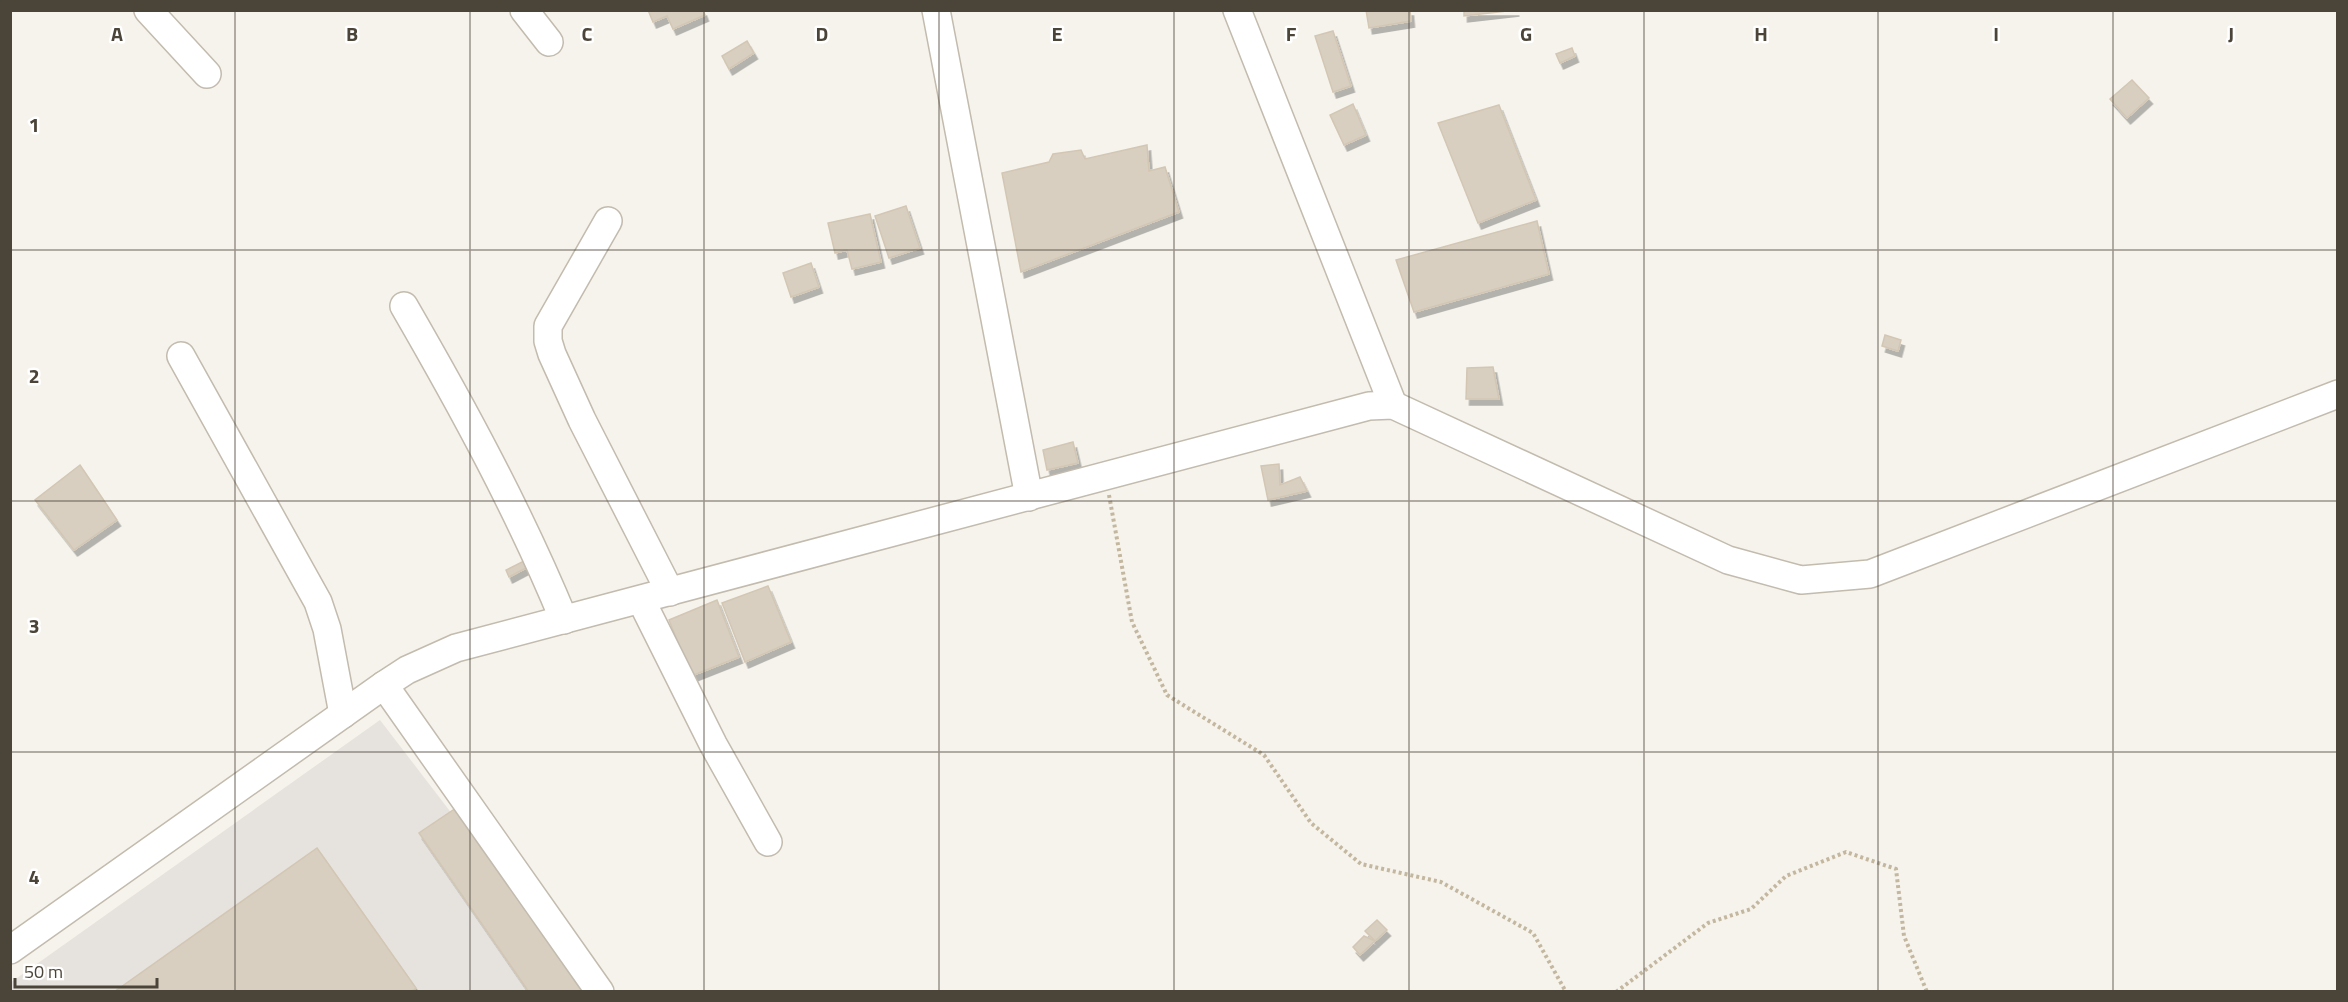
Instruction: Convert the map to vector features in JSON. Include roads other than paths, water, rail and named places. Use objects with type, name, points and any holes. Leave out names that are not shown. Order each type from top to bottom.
[{"type":"street","points":[[148,10],[207,74]]},
{"type":"street","points":[[524,10],[549,42]]},
{"type":"street","points":[[936,10],[1029,497]]},
{"type":"street","points":[[1237,10],[1393,405]]},
{"type":"street","points":[[608,221],[548,326],[548,341],[582,420],[670,592]]},
{"type":"street","points":[[404,306],[471,423],[546,577],[564,620]]},
{"type":"street","points":[[181,356],[318,602],[327,629],[343,714]]},
{"type":"street","points":[[10,950],[384,685],[407,670],[456,648],[1369,406],[1393,405],[1728,560],[1801,580],[1870,574],[2337,394]]},
{"type":"street","points":[[641,600],[713,744],[768,842]]},
{"type":"street","points":[[384,685],[600,992]]}]
